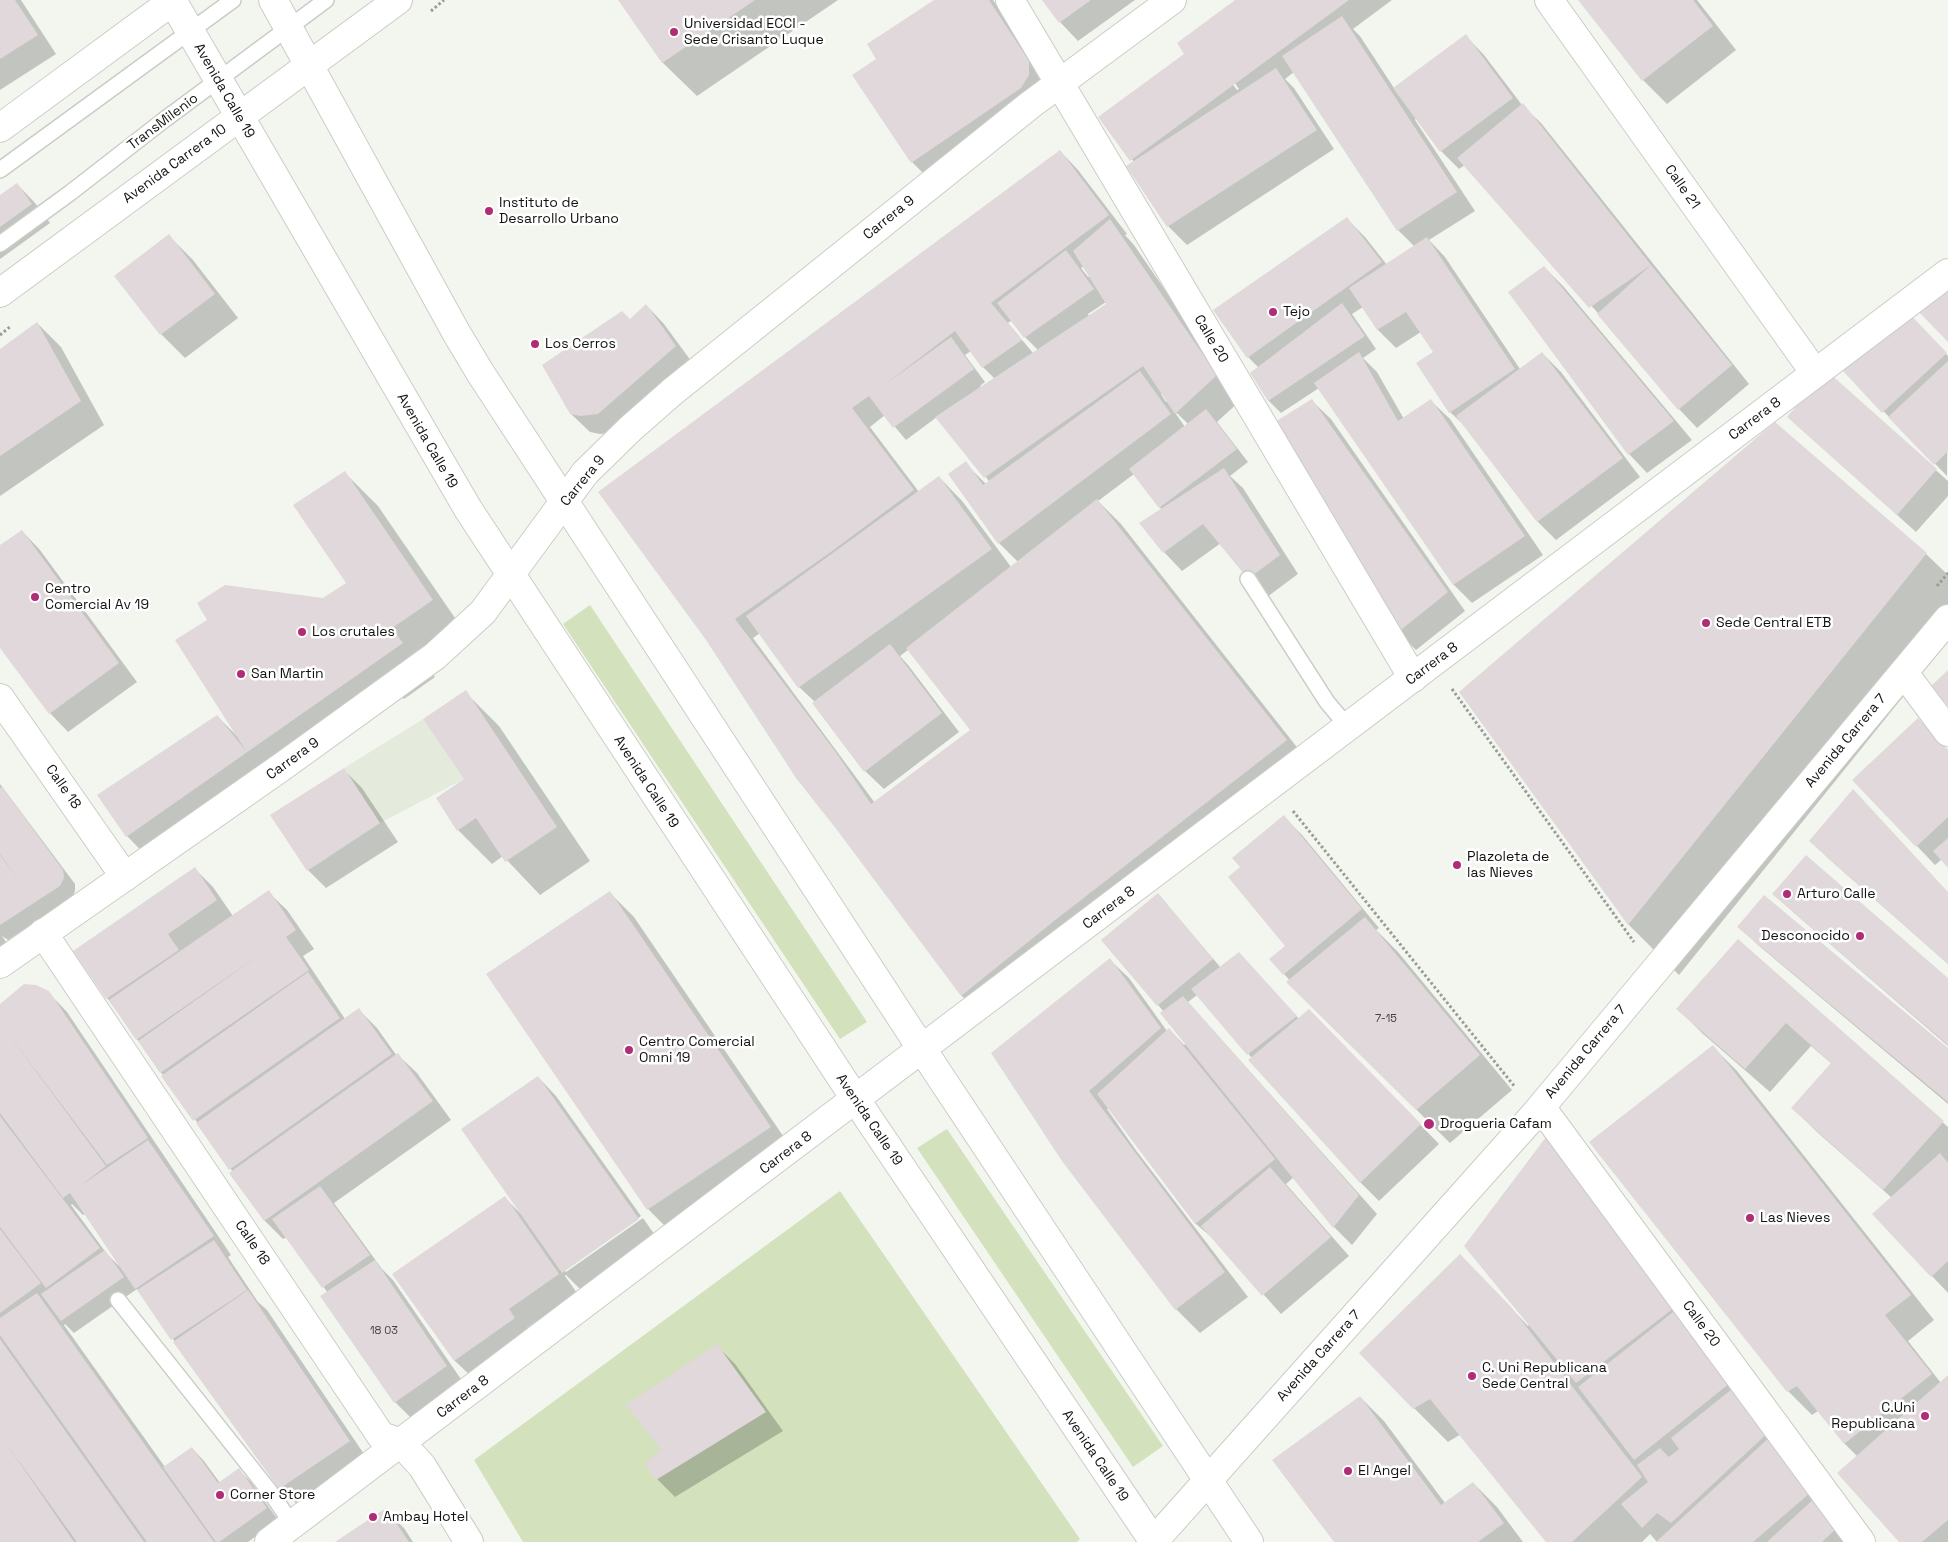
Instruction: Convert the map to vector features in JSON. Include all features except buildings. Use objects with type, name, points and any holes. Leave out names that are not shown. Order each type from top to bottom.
[{"type":"street","name":"Avenida Calle 19","points":[[173,0],[218,81],[458,493],[856,1100],[1153,1542]]},
{"type":"street","points":[[0,128],[173,0]]},
{"type":"street","points":[[274,0],[456,334],[501,406],[922,1049],[1249,1542]]},
{"type":"street","name":"Avenida Carrera 10","points":[[0,293],[398,0]]},
{"type":"street","name":"Calle 20","points":[[1010,0],[1059,84],[1423,671]]},
{"type":"street","name":"Carrera 9","points":[[0,964],[283,766],[434,656],[483,612],[586,473],[630,429],[672,392],[1059,84],[1172,0]]},
{"type":"street","name":"Calle 21","points":[[1550,0],[1816,373]]},
{"type":"street","name":"Carrera 8","points":[[269,1542],[1948,273]]},
{"type":"street","name":"Avenida Carrera 7","points":[[1153,1542],[1538,1110],[1948,619]]},
{"type":"street","points":[[1904,673],[1948,732]]},
{"type":"street","name":"Calle 18","points":[[0,698],[125,877]]},
{"type":"street","name":"Calle 18","points":[[43,933],[381,1436],[401,1443],[422,1466],[469,1542]]},
{"type":"street","name":"Calle 20","points":[[1538,1110],[1861,1542]]},
{"type":"lane","points":[[0,170],[233,0]]},
{"type":"lane","name":"TransMilenio","points":[[0,244],[326,0]]},
{"type":"lane","points":[[1248,579],[1327,702],[1348,727]]},
{"type":"lane","points":[[118,1300],[271,1493],[292,1524]]},
{"type":"path","points":[[1423,671],[1655,970]]},
{"type":"path","points":[[1272,784],[1538,1110]]},
{"type":"shaded area","points":[[423,719],[464,779],[380,823],[344,768]]},
{"type":"green space","points":[[590,605],[867,1022],[840,1039],[563,624]]},
{"type":"green space","points":[[947,1129],[1163,1446],[1133,1467],[917,1148]]},
{"type":"green space","points":[[840,1191],[1080,1539],[1077,1542],[523,1542],[474,1460]]},
{"type":"place","name":"Universidad ECCI - Sede Crisanto Luque","points":[[674,32]]},
{"type":"place","name":"Instituto de Desarrollo Urbano","points":[[489,211]]},
{"type":"place","name":"Tejo","points":[[1273,312]]},
{"type":"place","name":"Los Cerros","points":[[535,344]]},
{"type":"place","name":"Centro Comercial Av 19","points":[[35,597]]},
{"type":"place","name":"Sede Central ETB","points":[[1706,623]]},
{"type":"place","name":"Los crutales","points":[[302,632]]},
{"type":"place","name":"San Martin","points":[[241,674]]},
{"type":"place","name":"Plazoleta de las Nieves","points":[[1457,865]]},
{"type":"place","name":"Arturo Calle","points":[[1787,894]]},
{"type":"place","name":"Desconocido","points":[[1860,936]]},
{"type":"place","name":"Centro Comercial Omni 19","points":[[629,1050]]},
{"type":"place","name":"Drogueria Cafam","points":[[1429,1124]]},
{"type":"place","name":"Las Nieves","points":[[1750,1218]]},
{"type":"place","name":"C. Uni Republicana Sede Central","points":[[1472,1376]]},
{"type":"place","name":"C.Uni Republicana","points":[[1925,1416]]},
{"type":"place","name":"El Angel","points":[[1348,1471]]},
{"type":"place","name":"Corner Store","points":[[220,1495]]},
{"type":"place","name":"Ambay Hotel","points":[[373,1517]]}]
